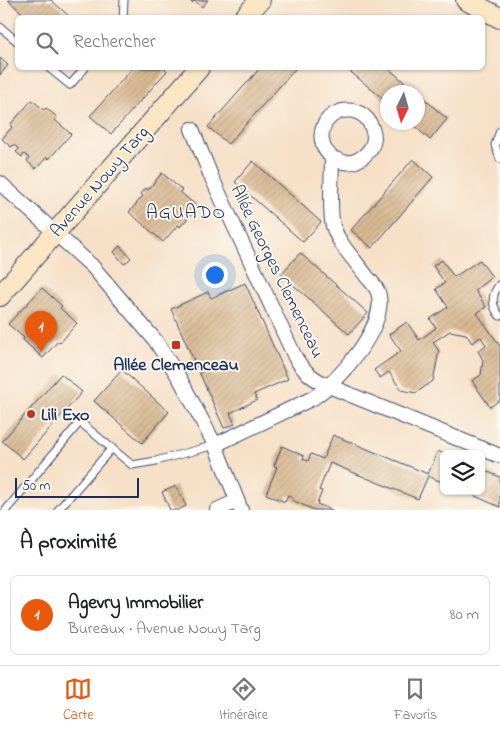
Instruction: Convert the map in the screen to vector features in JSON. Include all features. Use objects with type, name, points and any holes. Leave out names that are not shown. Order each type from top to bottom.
[{"type":"street","points":[[247,15],[260,0]]},
{"type":"street","points":[[466,0],[500,18]]},
{"type":"street","name":"Avenue Nowy Targ","points":[[0,296],[197,70]]},
{"type":"street","name":"Allée Georges Clemenceau","points":[[192,129],[208,168],[302,370],[314,379],[330,386],[500,456]]},
{"type":"street","points":[[215,445],[313,398],[330,386],[358,353],[379,312],[378,293],[337,237],[333,224],[332,158]]},
{"type":"street","points":[[0,184],[92,266],[155,340],[180,379],[215,445],[239,506],[217,510]]},
{"type":"lane","points":[[122,15],[124,0]]},
{"type":"lane","points":[[0,27],[15,40]]},
{"type":"lane","points":[[51,70],[70,85],[83,70]]},
{"type":"lane","points":[[500,130],[495,145],[500,159]]},
{"type":"lane","points":[[500,284],[495,290],[493,298],[494,307],[500,316]]},
{"type":"lane","points":[[6,510],[80,422],[132,465],[156,461],[215,445]]},
{"type":"lane","points":[[58,510],[112,448]]},
{"type":"building","points":[[8,0],[51,0],[68,15],[25,15]]},
{"type":"building","points":[[189,0],[208,0],[202,7],[195,1],[192,3]]},
{"type":"building","points":[[0,58],[8,65],[0,75]]},
{"type":"building","points":[[131,70],[167,71],[111,134],[90,116]]},
{"type":"building","points":[[258,70],[294,70],[228,144],[208,127]]},
{"type":"building","points":[[348,70],[390,70],[408,85],[380,85],[380,96]]},
{"type":"building","points":[[425,99],[447,119],[430,140],[419,130],[425,130]]},
{"type":"building","points":[[32,100],[44,110],[46,108],[57,117],[55,120],[71,134],[49,159],[47,157],[36,169],[27,161],[29,158],[24,154],[22,157],[16,152],[19,149],[14,145],[11,147],[2,139],[12,127],[10,125]]},
{"type":"building","points":[[413,159],[433,177],[372,248],[351,230]]},
{"type":"building","points":[[253,161],[321,222],[303,242],[235,182]]},
{"type":"building","points":[[162,173],[198,207],[163,242],[129,212],[143,196],[141,194],[146,188],[148,190]]},
{"type":"building","points":[[120,246],[131,258],[124,264],[114,252]]},
{"type":"building","points":[[300,253],[368,313],[349,334],[281,274]]},
{"type":"building","points":[[442,260],[454,277],[480,260],[492,277],[475,290],[486,307],[477,313],[500,346],[500,400],[490,407],[472,381],[481,375],[483,360],[478,351],[486,345],[481,337],[472,343],[466,334],[450,331],[433,342],[439,351],[433,381],[416,393],[401,390],[389,372],[380,378],[374,370],[401,351],[389,334],[407,322],[419,340],[436,328],[430,319],[448,307],[436,289],[445,283],[433,266]]},
{"type":"building","points":[[245,283],[288,379],[254,394],[257,400],[230,413],[235,424],[224,428],[171,309],[208,292],[211,298]]},
{"type":"building","points":[[42,288],[77,323],[60,343],[58,341],[43,358],[8,324]]},
{"type":"building","points":[[122,370],[169,412],[142,443],[94,401]]},
{"type":"building","points":[[61,374],[82,392],[23,459],[2,441]]},
{"type":"building","points":[[333,435],[428,474],[438,451],[440,452],[440,481],[428,476],[418,499],[330,463],[319,490],[322,491],[317,504],[332,510],[314,510],[292,500],[293,498],[288,495],[285,502],[266,494],[277,467],[274,466],[282,446],[304,456],[303,459],[308,461],[311,454],[323,459]]},
{"type":"building","points":[[485,471],[500,477],[500,507],[473,495],[485,495]]},
{"type":"building","points":[[176,486],[186,506],[178,510],[170,510],[162,492]]},
{"type":"place","name":"Allée Clemenceau","points":[[176,345]]},
{"type":"place","name":"Agevry Immobilier","points":[[41,352]]},
{"type":"place","name":"Lili Exo","points":[[31,414]]},
{"type":"district","name":"AGUADO","points":[[186,211]]}]
